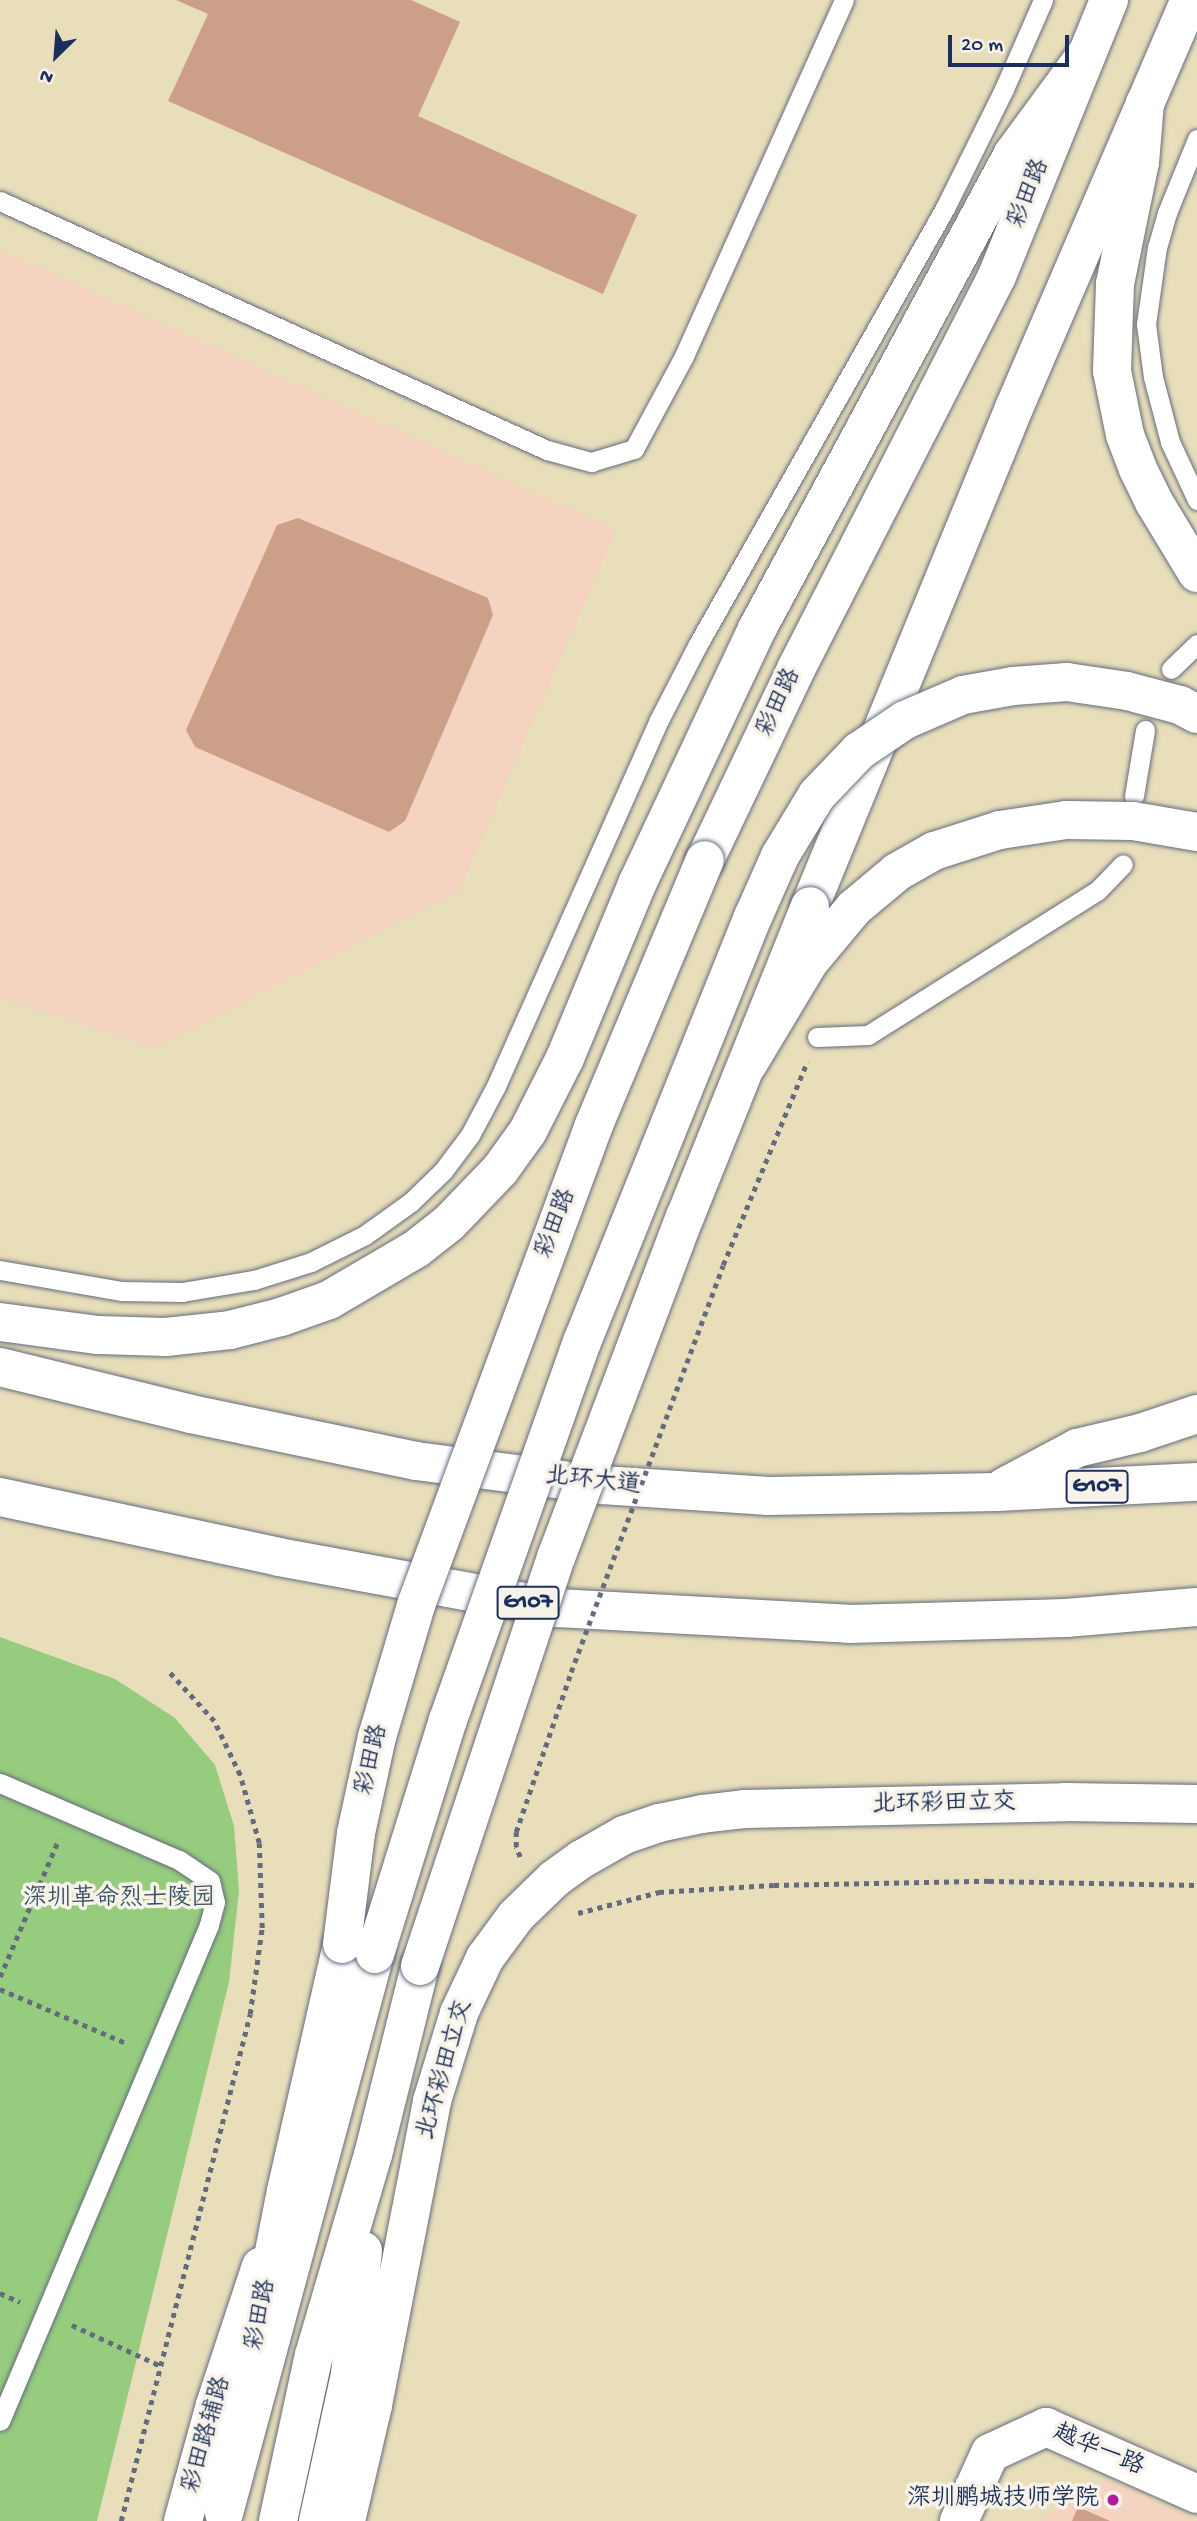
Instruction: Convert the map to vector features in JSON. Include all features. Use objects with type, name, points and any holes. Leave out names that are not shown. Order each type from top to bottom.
[{"type":"main road","name":"彩田路","points":[[223,2517],[286,2191],[358,1949],[356,1833],[377,1737],[416,1605],[594,1125],[705,860],[802,657],[998,276],[1109,0]]},
{"type":"main road","points":[[278,2521],[314,2355],[373,2155],[420,1966],[557,1555],[685,1217],[810,906],[1014,408],[1190,0]]},
{"type":"main road","points":[[0,1322],[98,1335],[166,1336],[230,1330],[281,1317],[329,1300],[416,1249],[449,1223],[500,1170],[528,1130],[565,1058],[638,882],[757,629],[1013,153],[1085,57]]},
{"type":"main road","points":[[1145,103],[1140,162],[1115,284],[1112,371],[1125,435],[1154,502],[1197,573]]},
{"type":"main road","points":[[223,2517],[358,1949],[448,1720],[582,1342],[780,856],[817,795],[859,751],[905,720],[963,695],[1013,686],[1067,682],[1127,691],[1180,705],[1197,714]]},
{"type":"main road","points":[[748,1065],[808,962],[854,908],[897,872],[934,851],[1000,830],[1066,820],[1133,821],[1197,832]]},
{"type":"main road","name":"北环大道","points":[[0,1367],[191,1414],[416,1461],[562,1480],[769,1496],[997,1492],[1197,1482]]},
{"type":"main road","points":[[997,1492],[1077,1448],[1140,1433],[1197,1414]]},
{"type":"main road","name":"G107","points":[[0,1497],[279,1557],[557,1608],[849,1624],[1066,1618],[1197,1607]]},
{"type":"main road","name":"北环彩田立交","points":[[346,2521],[373,2405],[432,2101],[459,2013],[485,1958],[516,1916],[554,1879],[624,1835],[659,1823],[744,1809],[1065,1802],[1197,1804]]},
{"type":"main road","points":[[318,2521],[350,2374],[373,2155]]},
{"type":"main road","name":"彩田路辅路","points":[[183,2521],[215,2404],[286,2191]]},
{"type":"main road","name":"越华一路","points":[[959,2521],[990,2453],[1046,2427],[1197,2494]]},
{"type":"lane","points":[[0,201],[547,450],[591,462],[634,449],[684,356],[844,0]]},
{"type":"lane","points":[[0,1270],[122,1291],[182,1292],[254,1280],[311,1262],[365,1235],[411,1202],[443,1171],[470,1135],[496,1086],[659,720],[697,646],[945,208],[1004,89],[1043,0]]},
{"type":"lane","points":[[1197,139],[1167,213],[1157,247],[1146,324],[1153,377],[1170,442],[1197,500]]},
{"type":"lane","points":[[1171,669],[1197,644]]},
{"type":"lane","points":[[1134,796],[1145,730]]},
{"type":"lane","points":[[817,1037],[868,1035],[1097,891],[1123,864]]},
{"type":"lane","points":[[0,1783],[179,1860],[210,1881],[215,1902],[209,1926],[0,2421]]},
{"type":"path","points":[[522,1861],[516,1847],[516,1832],[570,1672],[723,1265],[806,1065]]},
{"type":"path","points":[[121,2521],[250,2014],[262,1928],[259,1843],[240,1775],[214,1721],[169,1672]]},
{"type":"path","points":[[0,1977],[70,1814]]},
{"type":"path","points":[[565,1916],[659,1892],[774,1885],[989,1881],[1197,1885]]},
{"type":"path","points":[[0,1989],[155,2055]]},
{"type":"path","points":[[46,2314],[161,2366]]},
{"type":"shaded area","points":[[0,250],[616,530],[459,891],[154,1048],[0,998]]},
{"type":"shaded area","name":"深圳鹏城技师学院","points":[[1107,2479],[1197,2521],[1039,2521]]},
{"type":"green space","name":"深圳革命烈士陵园","points":[[0,1637],[115,1679],[175,1718],[215,1765],[234,1826],[239,1891],[229,1982],[97,2521],[0,2521]]},
{"type":"building","points":[[176,0],[411,0],[460,22],[418,116],[637,215],[603,294],[168,101],[208,14]]},
{"type":"building","points":[[298,518],[488,598],[493,615],[405,821],[389,832],[195,747],[186,730],[277,525]]},
{"type":"building","points":[[1078,2507],[1110,2521],[1072,2521]]},
{"type":"place","name":"深圳鹏城技师学院","points":[[1113,2500]]}]
